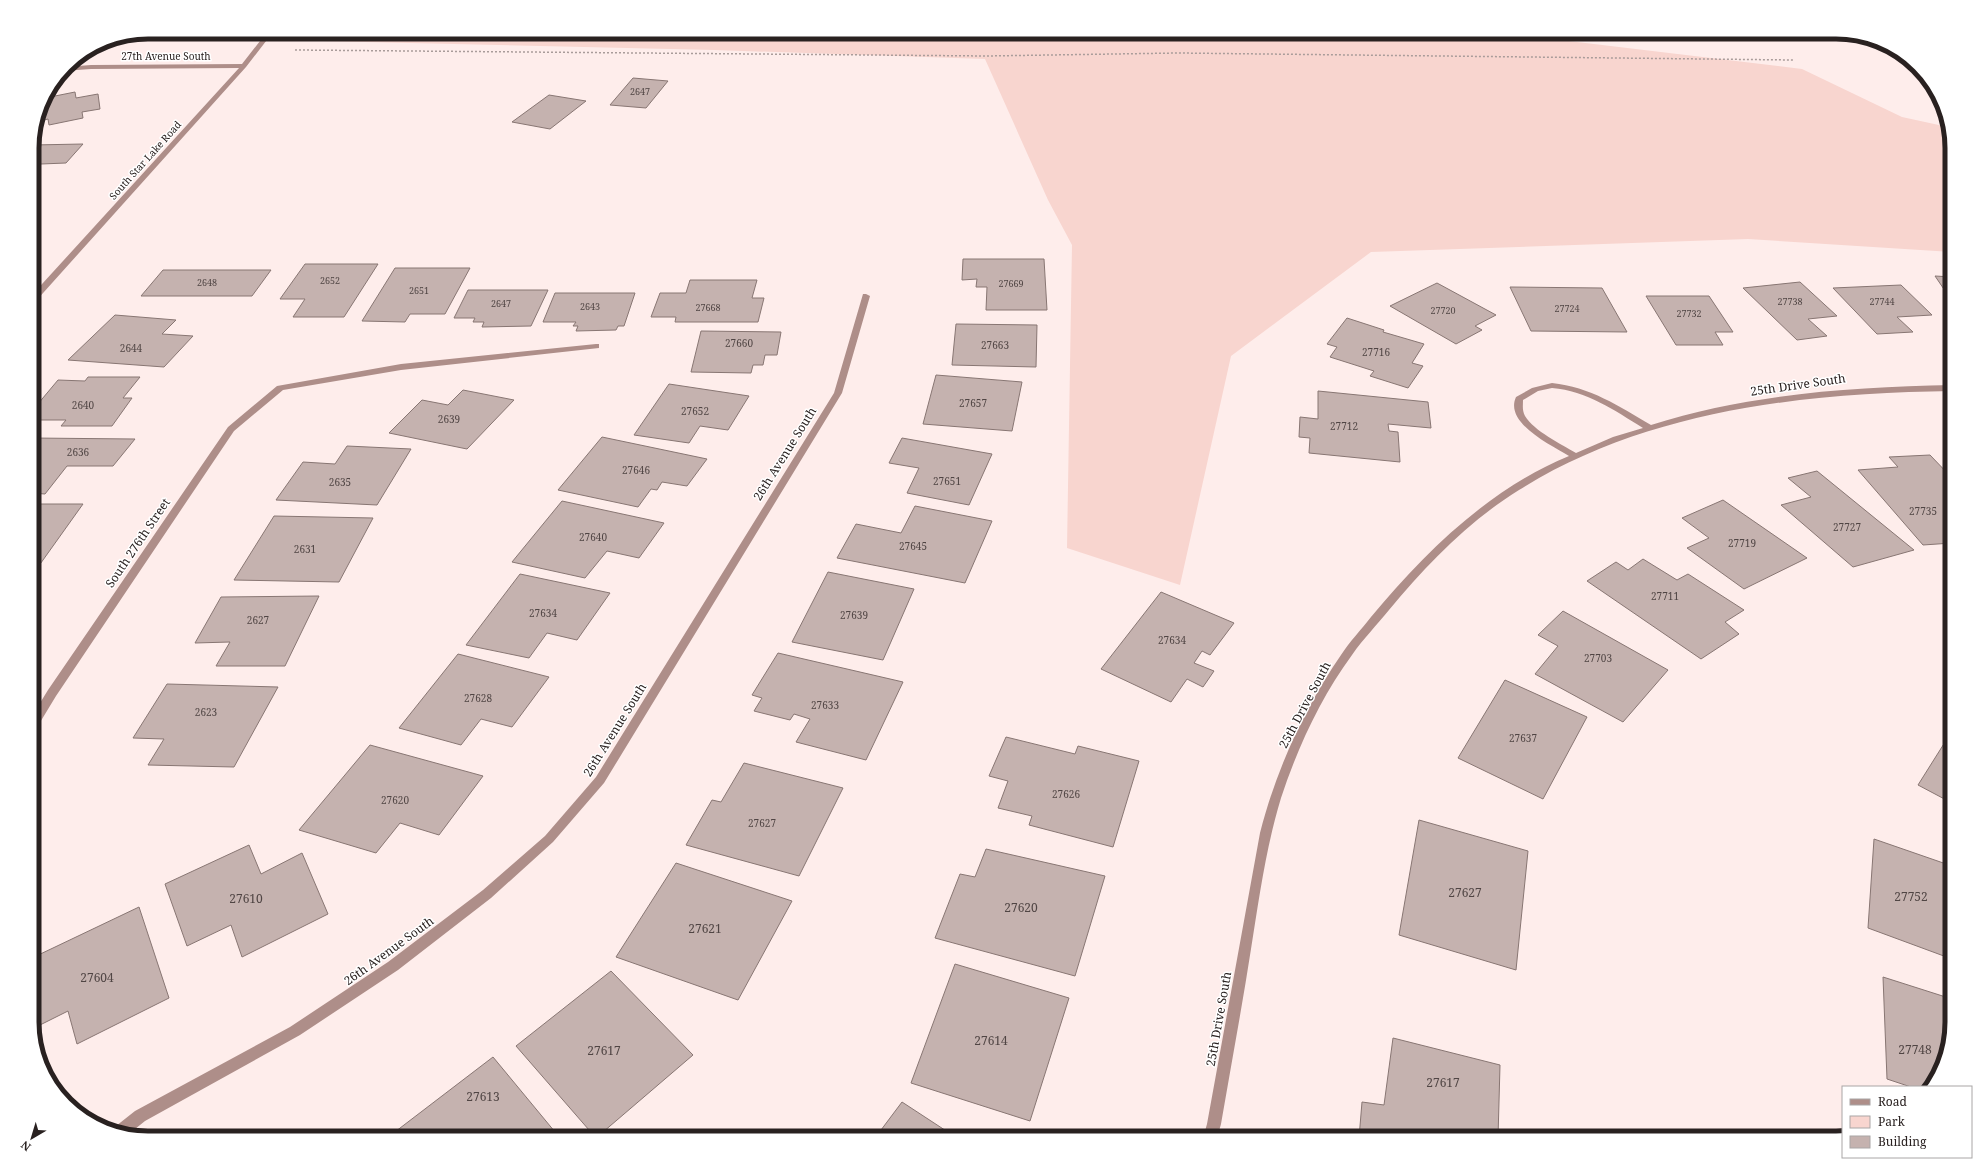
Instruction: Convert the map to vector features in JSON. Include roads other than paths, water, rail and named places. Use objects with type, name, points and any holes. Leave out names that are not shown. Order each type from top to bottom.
[{"type":"street","name":"South Star Lake Road","points":[[39,292],[244,66],[265,39]]},
{"type":"street","name":"27th Avenue South","points":[[73,69],[91,67],[244,66]]},
{"type":"street","name":"26th Avenue South","points":[[124,1128],[140,1116],[295,1031],[394,966],[487,894],[549,839],[600,780],[838,393],[866,296]]},
{"type":"street","name":"South 276th Street","points":[[39,714],[231,429],[280,388],[401,367],[596,346]]},
{"type":"street","points":[[1576,456],[1537,432],[1524,421],[1518,410],[1519,399],[1528,391],[1543,387],[1561,386],[1580,390],[1598,398],[1651,429]]},
{"type":"street","name":"25th Drive South","points":[[1212,1131],[1216,1116],[1263,846],[1281,782],[1302,732],[1345,656],[1399,589],[1458,531],[1516,488],[1576,456],[1614,440],[1716,410],[1842,391],[1945,388]]}]
